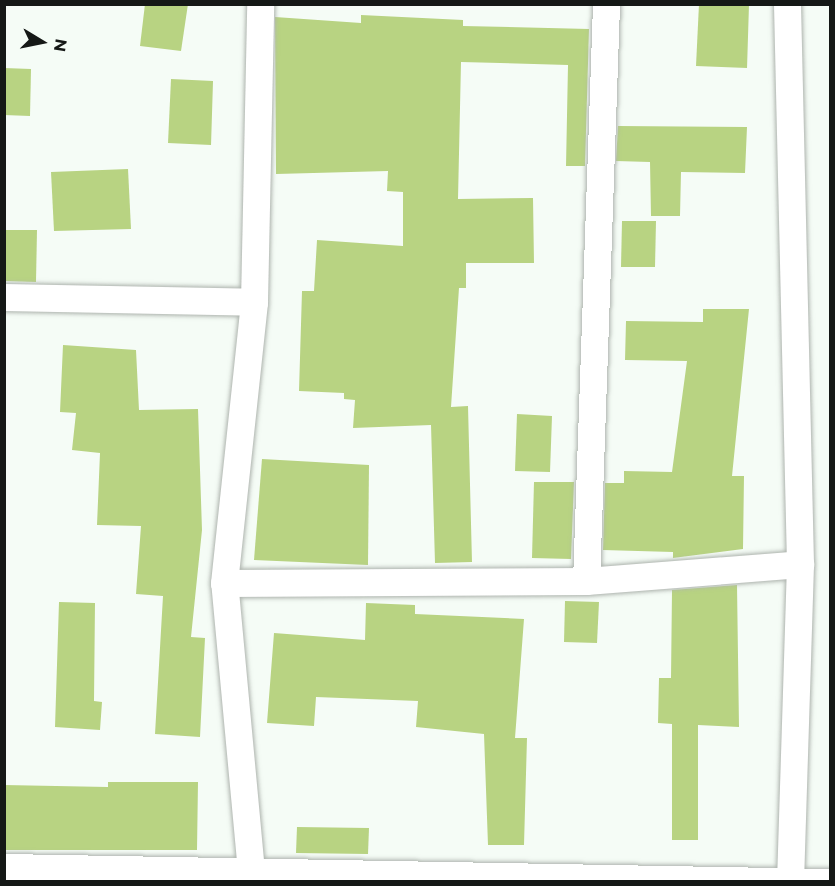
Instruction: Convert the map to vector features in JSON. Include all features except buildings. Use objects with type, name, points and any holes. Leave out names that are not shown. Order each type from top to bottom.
[{"type":"street","points":[[252,877],[224,583],[254,302],[260,4]]},
{"type":"street","points":[[586,581],[606,4]]},
{"type":"street","points":[[787,4],[800,564],[790,877]]},
{"type":"street","points":[[4,297],[254,302]]},
{"type":"street","points":[[224,583],[586,581],[800,564]]},
{"type":"street","points":[[4,867],[252,877],[790,877],[830,882]]}]
